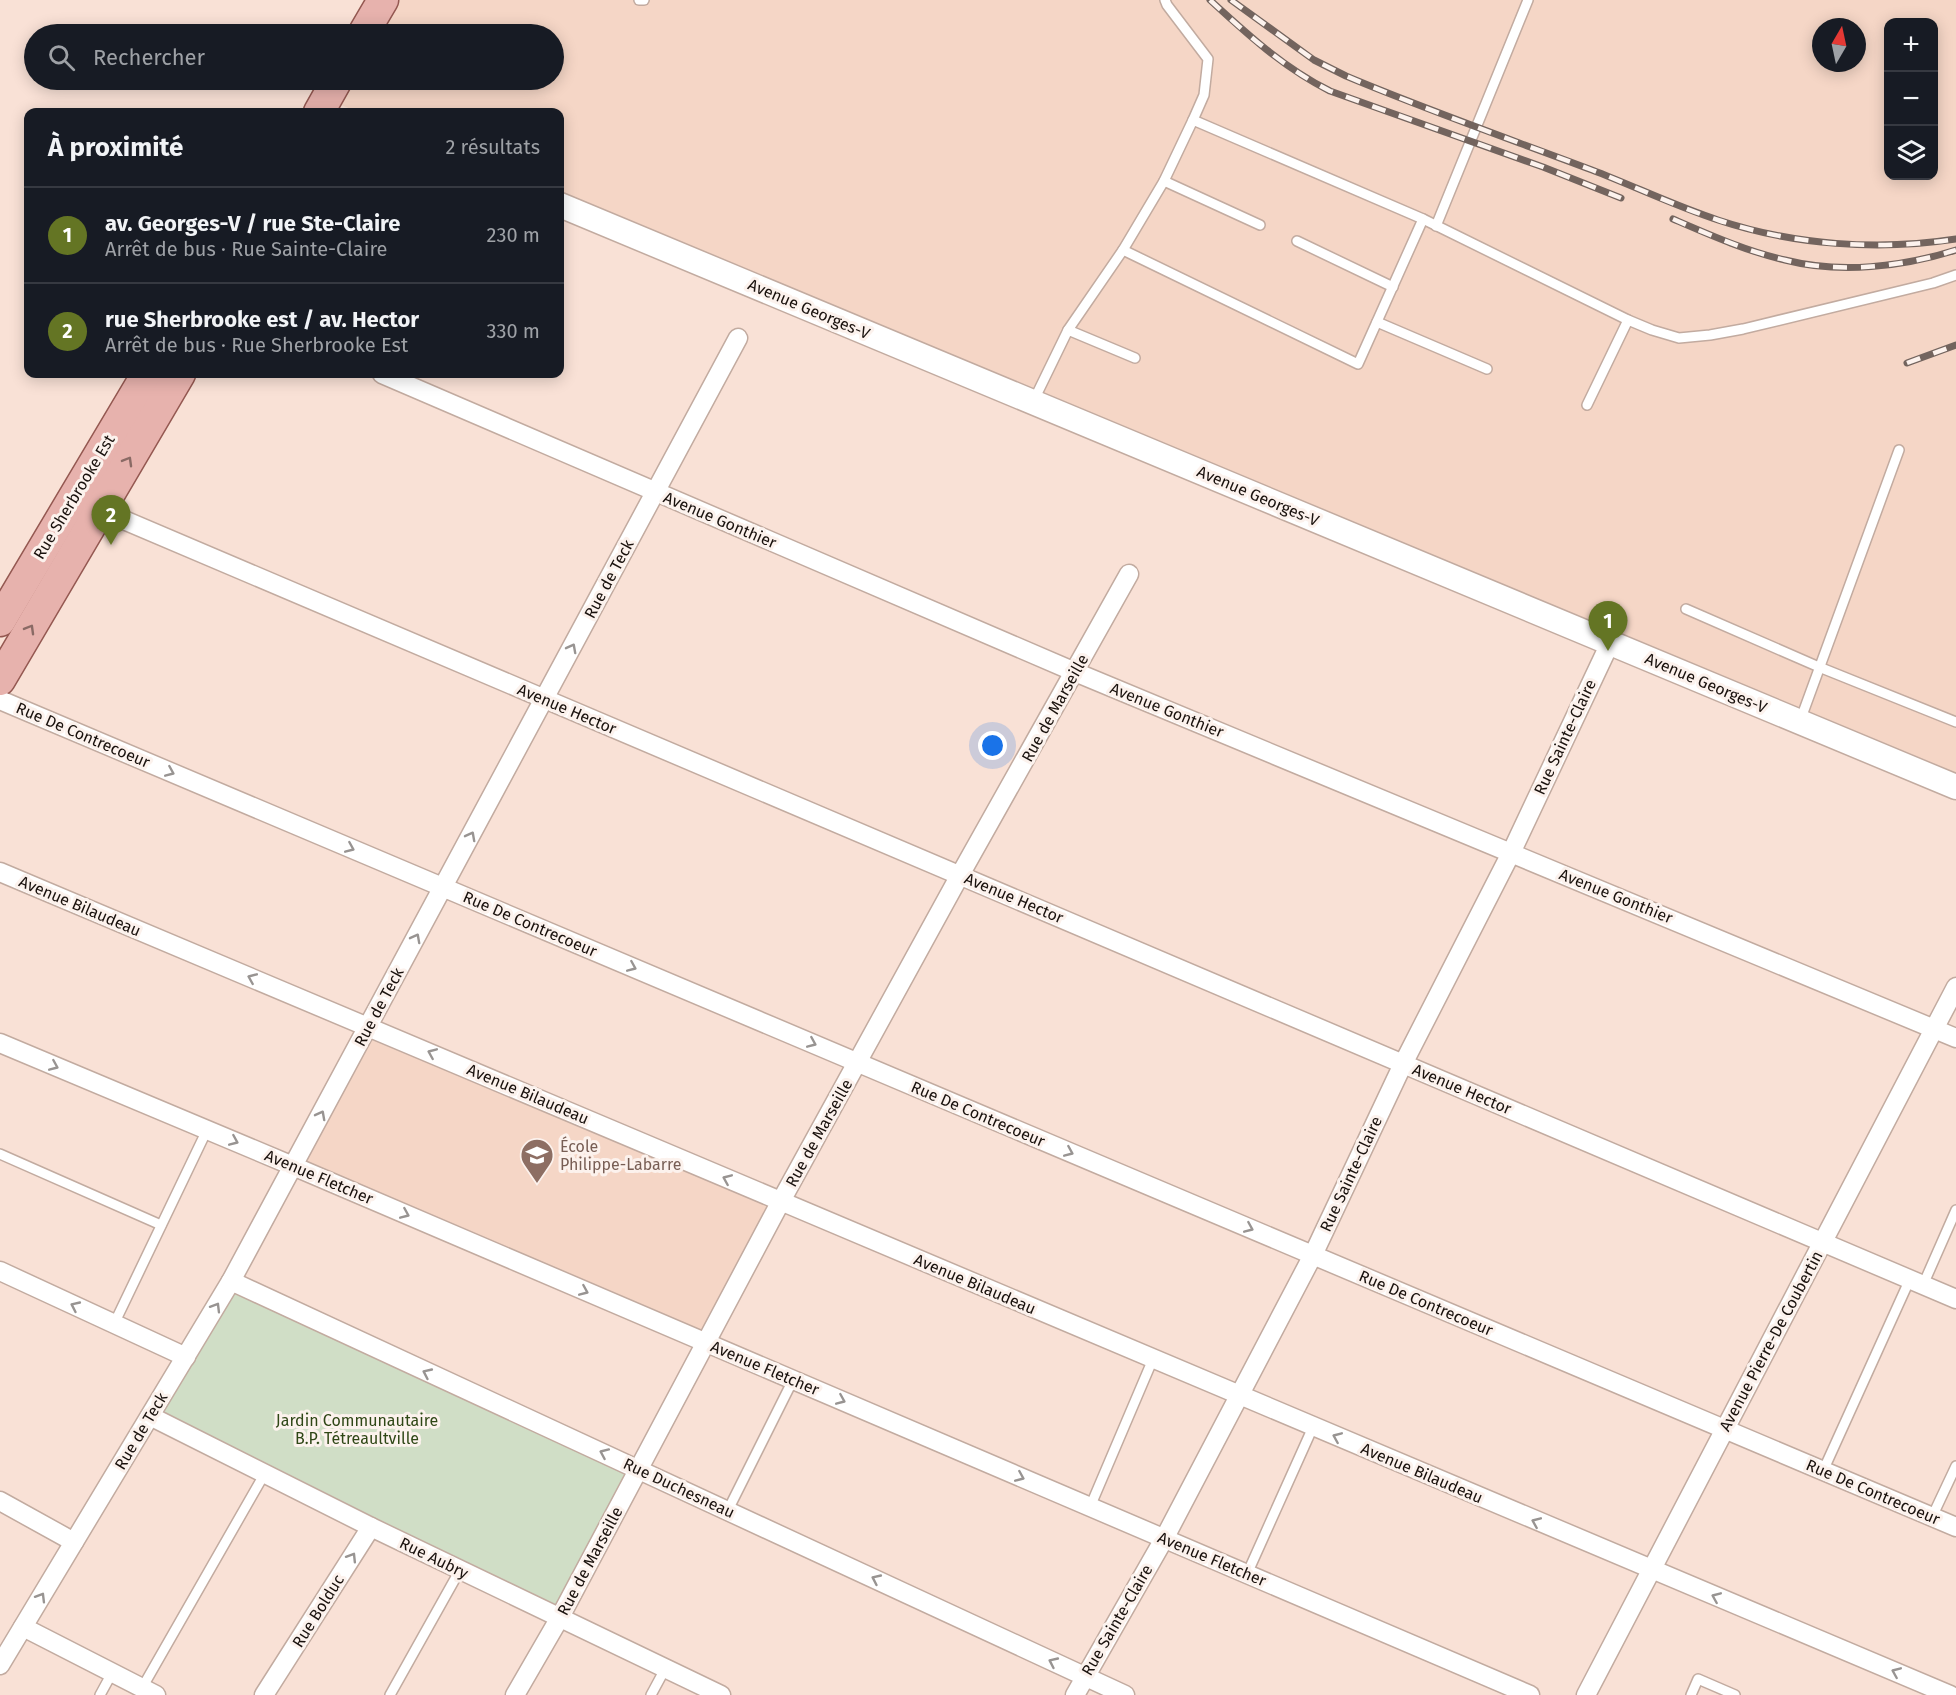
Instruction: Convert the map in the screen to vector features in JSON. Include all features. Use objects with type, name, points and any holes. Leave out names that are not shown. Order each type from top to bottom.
[{"type":"main road","points":[[369,24],[383,0]]},
{"type":"main road","points":[[324,108],[332,90]]},
{"type":"main road","name":"Rue Sherbrooke Est","points":[[0,621],[145,378]]},
{"type":"main road","name":"Rue Sherbrooke Est","points":[[0,680],[178,378]]},
{"type":"street","name":"Avenue Georges-V","points":[[564,207],[1956,787]]},
{"type":"street","name":"Rue de Teck","points":[[0,1665],[231,1281],[738,338]]},
{"type":"street","name":"Avenue Gonthier","points":[[391,378],[1075,672],[1956,1038]]},
{"type":"street","name":"Avenue Hector","points":[[73,498],[1956,1299]]},
{"type":"street","name":"Rue de Marseille","points":[[515,1695],[559,1619],[781,1201],[1129,574]]},
{"type":"street","name":"Rue Sainte-Claire","points":[[1075,1695],[1164,1539],[1313,1255],[1403,1064],[1511,853],[1610,643]]},
{"type":"street","name":"Rue De Contrecoeur","points":[[0,700],[1956,1527]]},
{"type":"street","name":"Avenue Bilaudeau","points":[[0,872],[1950,1695]]},
{"type":"street","name":"Avenue Pierre-De Coubertin","points":[[1586,1695],[1956,987]]},
{"type":"street","name":"Avenue Fletcher","points":[[0,1043],[1530,1695]]},
{"type":"street","points":[[0,1271],[186,1357]]},
{"type":"street","name":"Rue Duchesneau","points":[[231,1281],[1125,1695]]},
{"type":"street","name":"Rue Aubry","points":[[150,1416],[559,1619],[721,1695]]},
{"type":"street","points":[[0,1501],[74,1542]]},
{"type":"street","name":"Rue Bolduc","points":[[264,1695],[371,1527]]},
{"type":"street","points":[[23,1628],[149,1691]]},
{"type":"lane","points":[[1033,402],[1068,330],[1123,250],[1164,181],[1204,95],[1208,59],[1165,0]]},
{"type":"lane","points":[[1436,226],[1528,0]]},
{"type":"lane","points":[[1193,120],[1424,219],[1628,320],[1679,338],[1710,335],[1765,324],[1934,283],[1956,275]]},
{"type":"lane","points":[[1164,181],[1260,225]]},
{"type":"lane","points":[[1123,250],[1358,364],[1424,219]]},
{"type":"lane","points":[[1297,241],[1393,287]]},
{"type":"lane","points":[[1587,405],[1628,320]]},
{"type":"lane","points":[[1377,322],[1487,369]]},
{"type":"lane","points":[[1068,330],[1135,357]]},
{"type":"lane","points":[[1799,722],[1899,450]]},
{"type":"lane","points":[[1686,609],[1819,667],[1956,722]]},
{"type":"lane","points":[[114,1324],[207,1130]]},
{"type":"lane","points":[[0,1154],[161,1225]]},
{"type":"lane","points":[[1823,1470],[1917,1282],[1956,1210]]},
{"type":"lane","points":[[1090,1507],[1153,1359]]},
{"type":"lane","points":[[728,1510],[793,1380]]},
{"type":"lane","points":[[1247,1574],[1313,1427]]},
{"type":"lane","points":[[1932,1517],[1956,1466]]},
{"type":"lane","points":[[149,1691],[265,1473]]},
{"type":"lane","points":[[390,1695],[460,1570]]},
{"type":"lane","points":[[651,1695],[665,1669]]},
{"type":"lane","points":[[100,1695],[112,1673]]},
{"type":"lane","points":[[1691,1695],[1698,1679],[1735,1695]]},
{"type":"shaded area","points":[[393,0],[1956,0],[1956,779],[564,198],[564,108],[348,108],[334,102],[341,90],[564,90],[564,24],[379,24]]},
{"type":"shaded area","name":"École Philippe-Labarre","points":[[368,1026],[781,1201],[706,1343],[293,1166]]},
{"type":"green space","name":"Jardin Communautaire B.P. Tétreaultville","points":[[231,1281],[639,1469],[559,1619],[150,1416]]},
{"type":"railway","points":[[1210,0],[1282,61],[1330,91],[1543,167],[1621,198]]},
{"type":"railway","points":[[1231,0],[1314,60],[1346,76],[1718,220],[1776,235],[1836,243],[1896,245],[1956,239]]},
{"type":"railway","points":[[1673,219],[1756,252],[1785,260],[1827,267],[1871,267],[1914,261],[1956,250]]},
{"type":"railway","points":[[1907,363],[1956,345]]},
{"type":"place","name":"rue Sherbrooke est / av. Hector","points":[[111,545]]},
{"type":"place","name":"av. Georges-V / rue Ste-Claire","points":[[1608,651]]},
{"type":"place","name":"École Philippe-Labarre","points":[[537,1184]]}]
